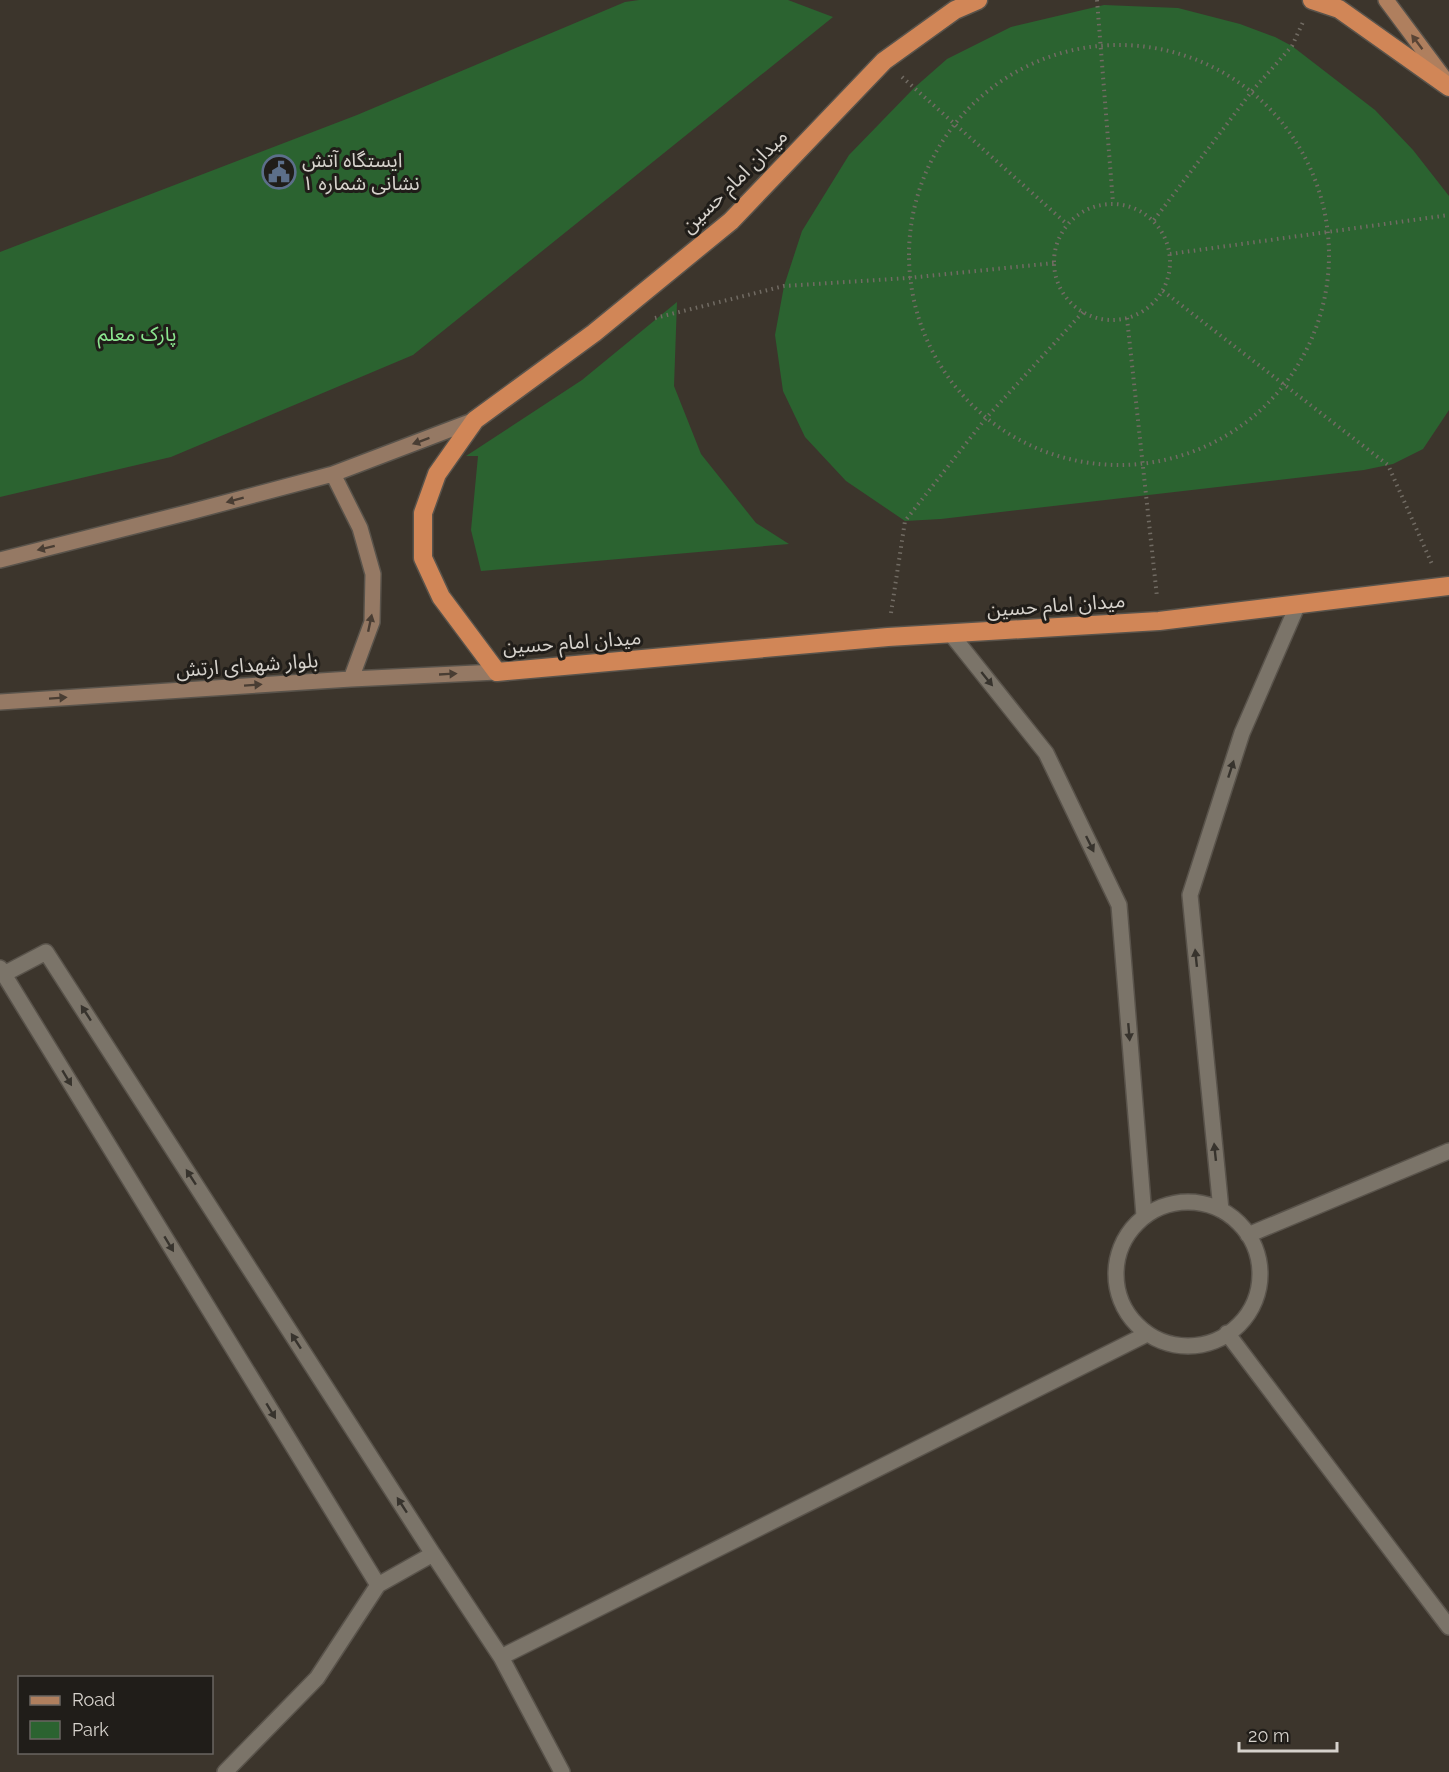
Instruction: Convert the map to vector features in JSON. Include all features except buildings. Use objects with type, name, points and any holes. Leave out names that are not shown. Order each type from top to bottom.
[{"type":"highway","name":"میدان امام حسین","points":[[978,0],[955,10],[885,61],[731,221],[594,333],[475,420],[437,474],[423,513],[423,558],[441,597],[497,672],[888,638],[1159,621],[1446,586]]},
{"type":"highway","points":[[1312,0],[1339,9],[1449,86]]},
{"type":"main road","points":[[1386,0],[1449,86]]},
{"type":"main road","points":[[0,560],[333,474],[475,420]]},
{"type":"main road","points":[[333,474],[360,528],[373,574],[372,622],[351,679]]},
{"type":"main road","name":"بلوار شهدای ارتش","points":[[0,702],[351,679],[497,672]]},
{"type":"lane","points":[[1221,1210],[1190,896],[1242,734],[1298,604]]},
{"type":"lane","points":[[951,634],[1046,753],[1119,905],[1144,1216]]},
{"type":"lane","points":[[378,1586],[2,971],[46,952],[501,1658],[562,1772]]},
{"type":"lane","points":[[1248,1235],[1449,1151]]},
{"type":"lane","points":[[1191,1201],[1215,1206],[1221,1210],[1235,1219],[1248,1235],[1259,1260],[1260,1284],[1252,1307],[1238,1327],[1218,1339],[1196,1346],[1172,1344],[1147,1334],[1132,1320],[1120,1300],[1115,1277],[1119,1253],[1129,1232],[1144,1216],[1167,1204],[1191,1201]]},
{"type":"lane","points":[[501,1658],[1147,1334]]},
{"type":"lane","points":[[1227,1334],[1449,1627]]},
{"type":"lane","points":[[225,1772],[317,1678],[378,1586],[434,1554]]},
{"type":"path","points":[[1096,0],[1113,203]]},
{"type":"path","points":[[1154,220],[1252,91],[1292,45],[1312,0]]},
{"type":"path","points":[[1099,44],[1173,49],[1240,79],[1252,91],[1292,130],[1324,196],[1332,269],[1314,341],[1272,402],[1213,445],[1142,466],[1075,463],[1013,439],[962,398],[925,342],[909,278],[912,211],[936,149],[978,97],[1035,61],[1099,44]]},
{"type":"path","points":[[885,61],[1067,224]]},
{"type":"path","points":[[1119,203],[1138,208],[1154,220],[1165,236],[1170,254],[1170,273],[1163,291],[1150,306],[1127,318],[1115,320],[1095,318],[1078,309],[1064,296],[1056,278],[1054,263],[1057,241],[1067,224],[1082,211],[1100,204],[1119,203]]},
{"type":"path","points":[[1170,254],[1449,215]]},
{"type":"path","points":[[650,319],[784,286],[909,278],[1054,263]]},
{"type":"path","points":[[1163,291],[1388,465],[1446,586]]},
{"type":"path","points":[[888,638],[905,521],[986,418],[1083,312]]},
{"type":"path","points":[[1127,318],[1159,621]]},
{"type":"green space","name":"پارک معلم","points":[[639,0],[788,0],[833,17],[413,355],[171,457],[0,497],[0,252],[357,115],[625,2]]},
{"type":"green space","points":[[1104,5],[1178,8],[1240,24],[1275,37],[1292,46],[1375,110],[1413,150],[1449,196],[1449,410],[1423,449],[1393,464],[1364,470],[941,519],[905,521],[846,481],[805,437],[783,391],[775,335],[784,286],[802,231],[849,155],[914,88],[947,59],[1011,27]]},
{"type":"green space","points":[[677,302],[674,386],[701,454],[756,523],[789,544],[481,571],[471,530],[478,456],[466,456],[582,380]]},
{"type":"place","name":"ایستگاه آتش نشانی شماره ۱","points":[[279,172]]}]
